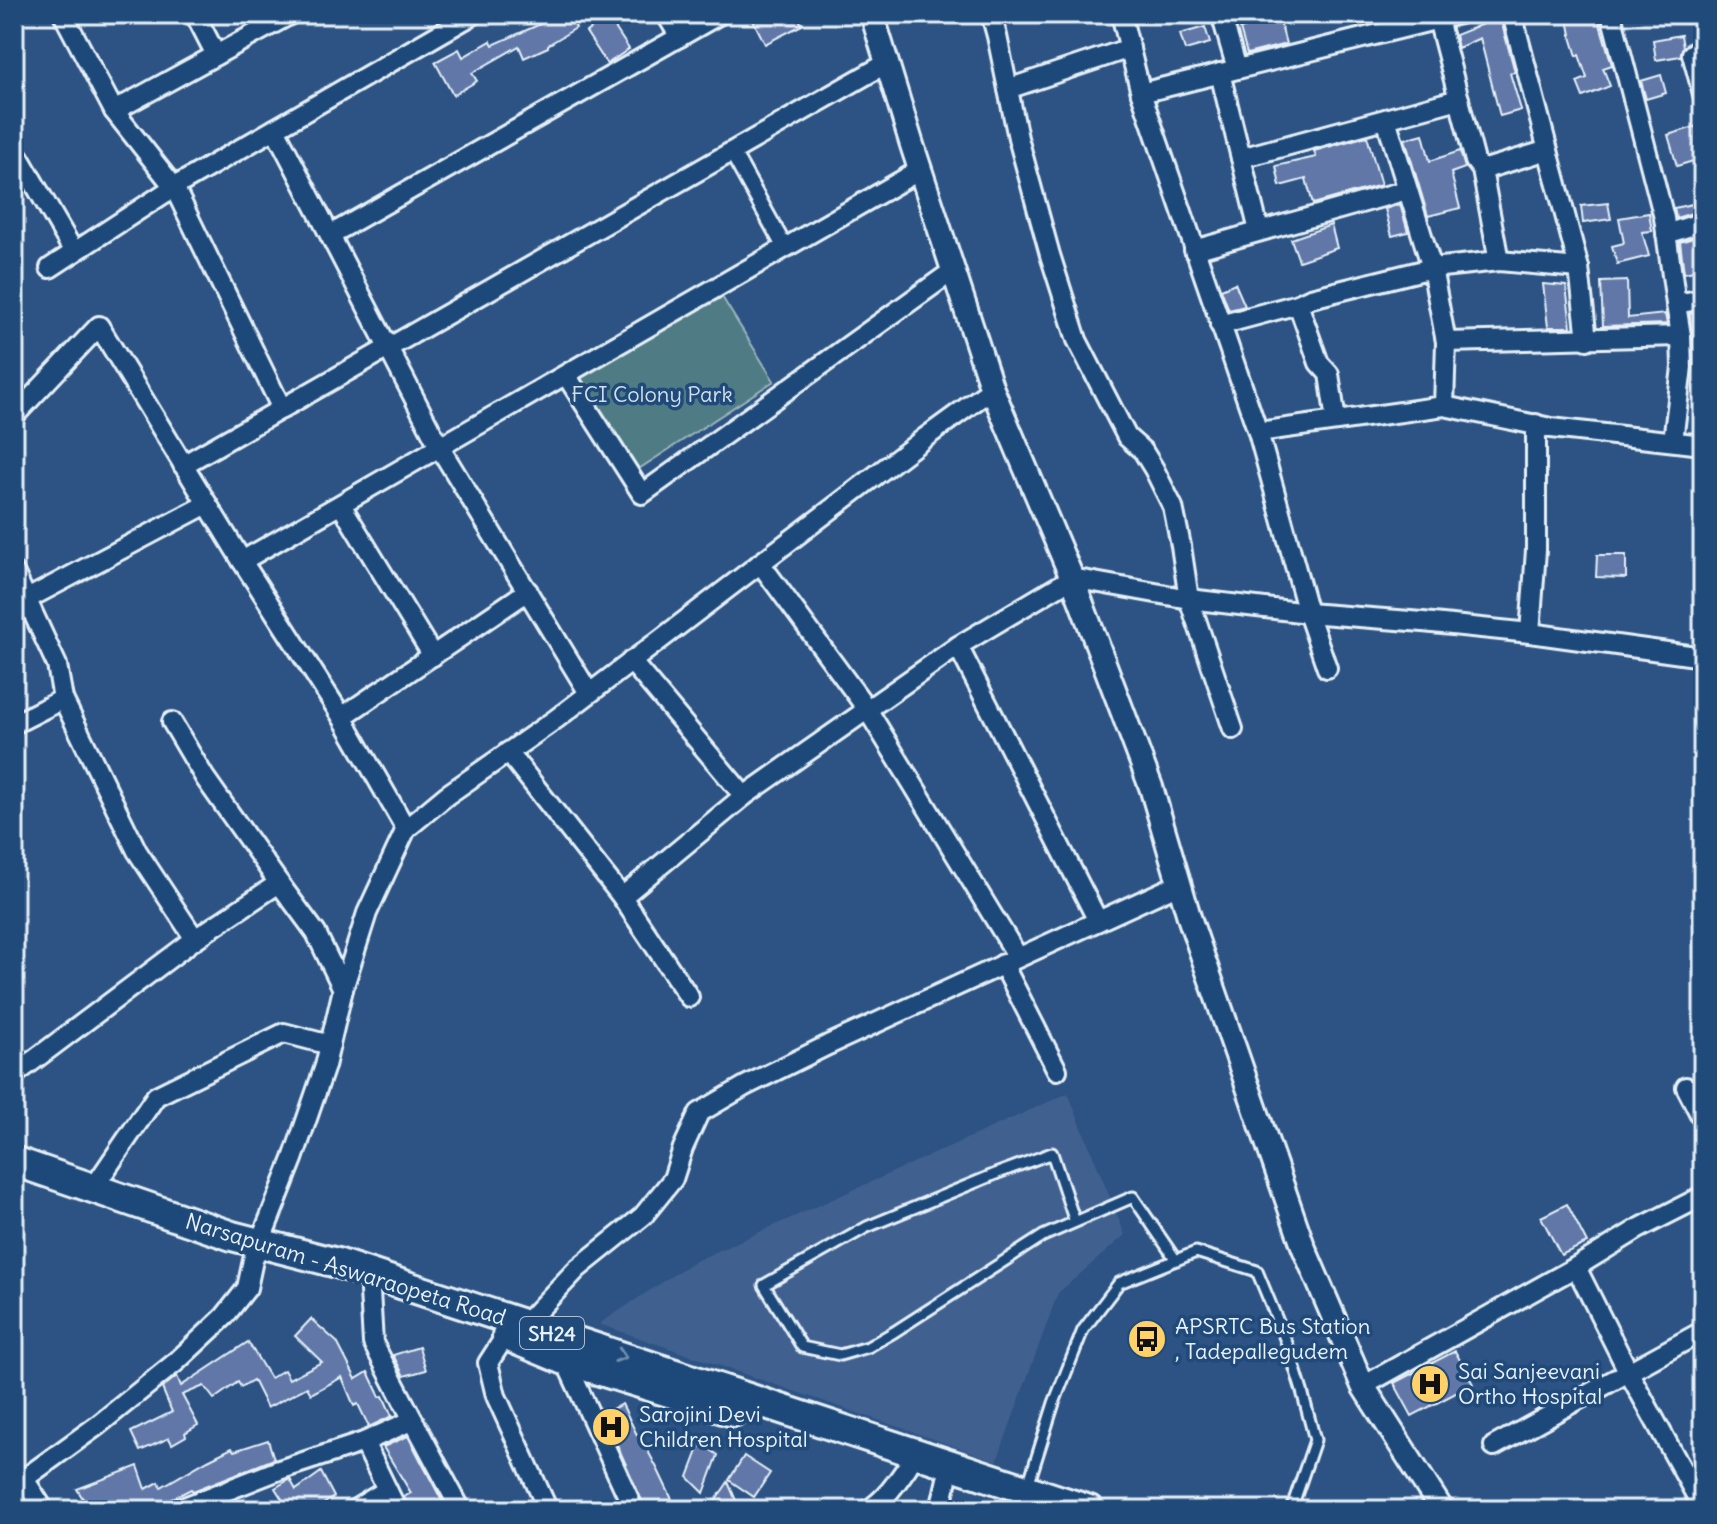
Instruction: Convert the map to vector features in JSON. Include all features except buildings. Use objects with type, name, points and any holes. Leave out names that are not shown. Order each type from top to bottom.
[{"type":"main road","name":"Narsapuram - Aswaraopeta Road","points":[[14,1161],[232,1236],[256,1251],[278,1249],[337,1263],[516,1330],[1029,1501]]},
{"type":"main road","name":"Narsapuram - Aswaraopeta Road","points":[[14,1180],[256,1251],[370,1291],[516,1330],[565,1360],[947,1479],[1029,1501],[1089,1510]]},
{"type":"street","points":[[63,14],[114,111],[174,187],[282,409]]},
{"type":"street","points":[[195,14],[216,55]]},
{"type":"street","points":[[114,111],[291,14]]},
{"type":"street","points":[[50,268],[174,187],[474,14]]},
{"type":"street","points":[[666,14],[680,37]]},
{"type":"street","points":[[330,235],[720,14]]},
{"type":"street","points":[[872,14],[992,389],[1072,578],[1151,787],[1194,934],[1303,1246],[1363,1386],[1442,1510]]},
{"type":"street","points":[[991,14],[1018,138],[1077,340],[1127,437],[1149,460],[1173,507],[1189,599],[1233,729]]},
{"type":"street","points":[[1121,14],[1141,93],[1258,432],[1308,613],[1327,668]]},
{"type":"street","points":[[1221,14],[1241,158],[1259,231]]},
{"type":"street","points":[[1141,93],[1459,14]]},
{"type":"street","points":[[1512,14],[1579,268],[1587,340]]},
{"type":"street","points":[[1611,14],[1664,218],[1681,336],[1682,367],[1673,441]]},
{"type":"street","points":[[1438,19],[1475,161],[1482,170],[1499,261]]},
{"type":"street","points":[[1703,46],[1692,54],[1703,94]]},
{"type":"street","points":[[1008,89],[1130,48]]},
{"type":"street","points":[[183,465],[887,63]]},
{"type":"street","points":[[1241,158],[1459,99]]},
{"type":"street","points":[[1386,119],[1432,268],[1446,342],[1444,406]]},
{"type":"street","points":[[275,129],[440,448],[589,693]]},
{"type":"street","points":[[1482,170],[1548,150]]},
{"type":"street","points":[[732,152],[785,248]]},
{"type":"street","points":[[14,153],[74,252]]},
{"type":"street","points":[[242,561],[920,170]]},
{"type":"street","points":[[1194,250],[1407,190]]},
{"type":"street","points":[[1666,234],[1703,222]]},
{"type":"street","points":[[1220,325],[1311,298],[1432,268],[1499,261],[1579,268]]},
{"type":"street","points":[[566,375],[642,494],[954,270]]},
{"type":"street","points":[[1676,304],[1703,299]]},
{"type":"street","points":[[1298,304],[1319,363],[1329,374],[1336,421]]},
{"type":"street","points":[[14,416],[99,326],[242,561],[342,717],[406,829]]},
{"type":"street","points":[[1446,342],[1681,336]]},
{"type":"street","points":[[44,1510],[19,1483],[176,1362],[224,1317],[247,1288],[256,1251],[325,1066],[343,989],[367,913],[406,829],[447,795],[589,693],[992,389]]},
{"type":"street","points":[[1258,432],[1444,406],[1551,428],[1703,445]]},
{"type":"street","points":[[1530,633],[1536,550],[1536,424]]},
{"type":"street","points":[[20,604],[207,504]]},
{"type":"street","points":[[341,505],[433,656]]},
{"type":"street","points":[[760,563],[867,709],[1010,960],[1057,1070]]},
{"type":"street","points":[[14,572],[20,604],[57,665],[63,699],[137,851],[195,939]]},
{"type":"street","points":[[622,897],[744,796],[958,646],[1072,578],[1189,599],[1530,633],[1703,657]]},
{"type":"street","points":[[342,717],[528,591]]},
{"type":"street","points":[[958,646],[1098,921]]},
{"type":"street","points":[[631,661],[744,796]]},
{"type":"street","points":[[14,724],[63,699]]},
{"type":"street","points":[[172,722],[205,778],[316,933],[343,989]]},
{"type":"street","points":[[508,752],[622,897],[689,997]]},
{"type":"street","points":[[14,1075],[195,939],[279,883]]},
{"type":"street","points":[[548,1510],[496,1396],[488,1363],[577,1269],[643,1216],[673,1179],[699,1113],[759,1079],[1179,884]]},
{"type":"street","points":[[94,1187],[156,1096],[284,1033],[330,1045]]},
{"type":"street","points":[[1686,1087],[1703,1120]]},
{"type":"street","points":[[1363,1386],[1638,1229],[1703,1196]]},
{"type":"street","points":[[1576,1267],[1629,1373],[1695,1473],[1703,1508]]},
{"type":"street","points":[[370,1291],[373,1343],[461,1510]]},
{"type":"street","points":[[1494,1446],[1703,1331]]},
{"type":"street","points":[[565,1360],[634,1510]]},
{"type":"street","points":[[177,1510],[279,1470],[364,1442],[413,1420]]},
{"type":"street","points":[[364,1442],[397,1510]]},
{"type":"street","points":[[868,1510],[875,1506],[908,1466]]},
{"type":"street","points":[[940,1510],[947,1479]]},
{"type":"street","points":[[354,1510],[387,1490]]},
{"type":"lane","points":[[1075,1222],[1052,1153],[867,1227],[764,1285],[802,1347],[840,1355],[868,1347],[894,1332],[1043,1236],[1133,1197],[1176,1260]]},
{"type":"lane","points":[[1029,1501],[1054,1403],[1083,1330],[1119,1283],[1196,1252],[1257,1271],[1288,1346],[1315,1440],[1291,1510]]},
{"type":"shaded area","points":[[1068,1093],[1125,1235],[1058,1293],[997,1461],[599,1324],[691,1263]]},
{"type":"green space","name":"FCI Colony Park","points":[[719,292],[774,381],[634,472],[573,376]]},
{"type":"place","name":"APSRTC Bus Station , Tadepallegudem","points":[[1147,1339]]},
{"type":"place","name":"Sai Sanjeevani Ortho Hospital","points":[[1430,1384]]},
{"type":"place","name":"Sarojini Devi Children Hospital","points":[[611,1427]]}]
